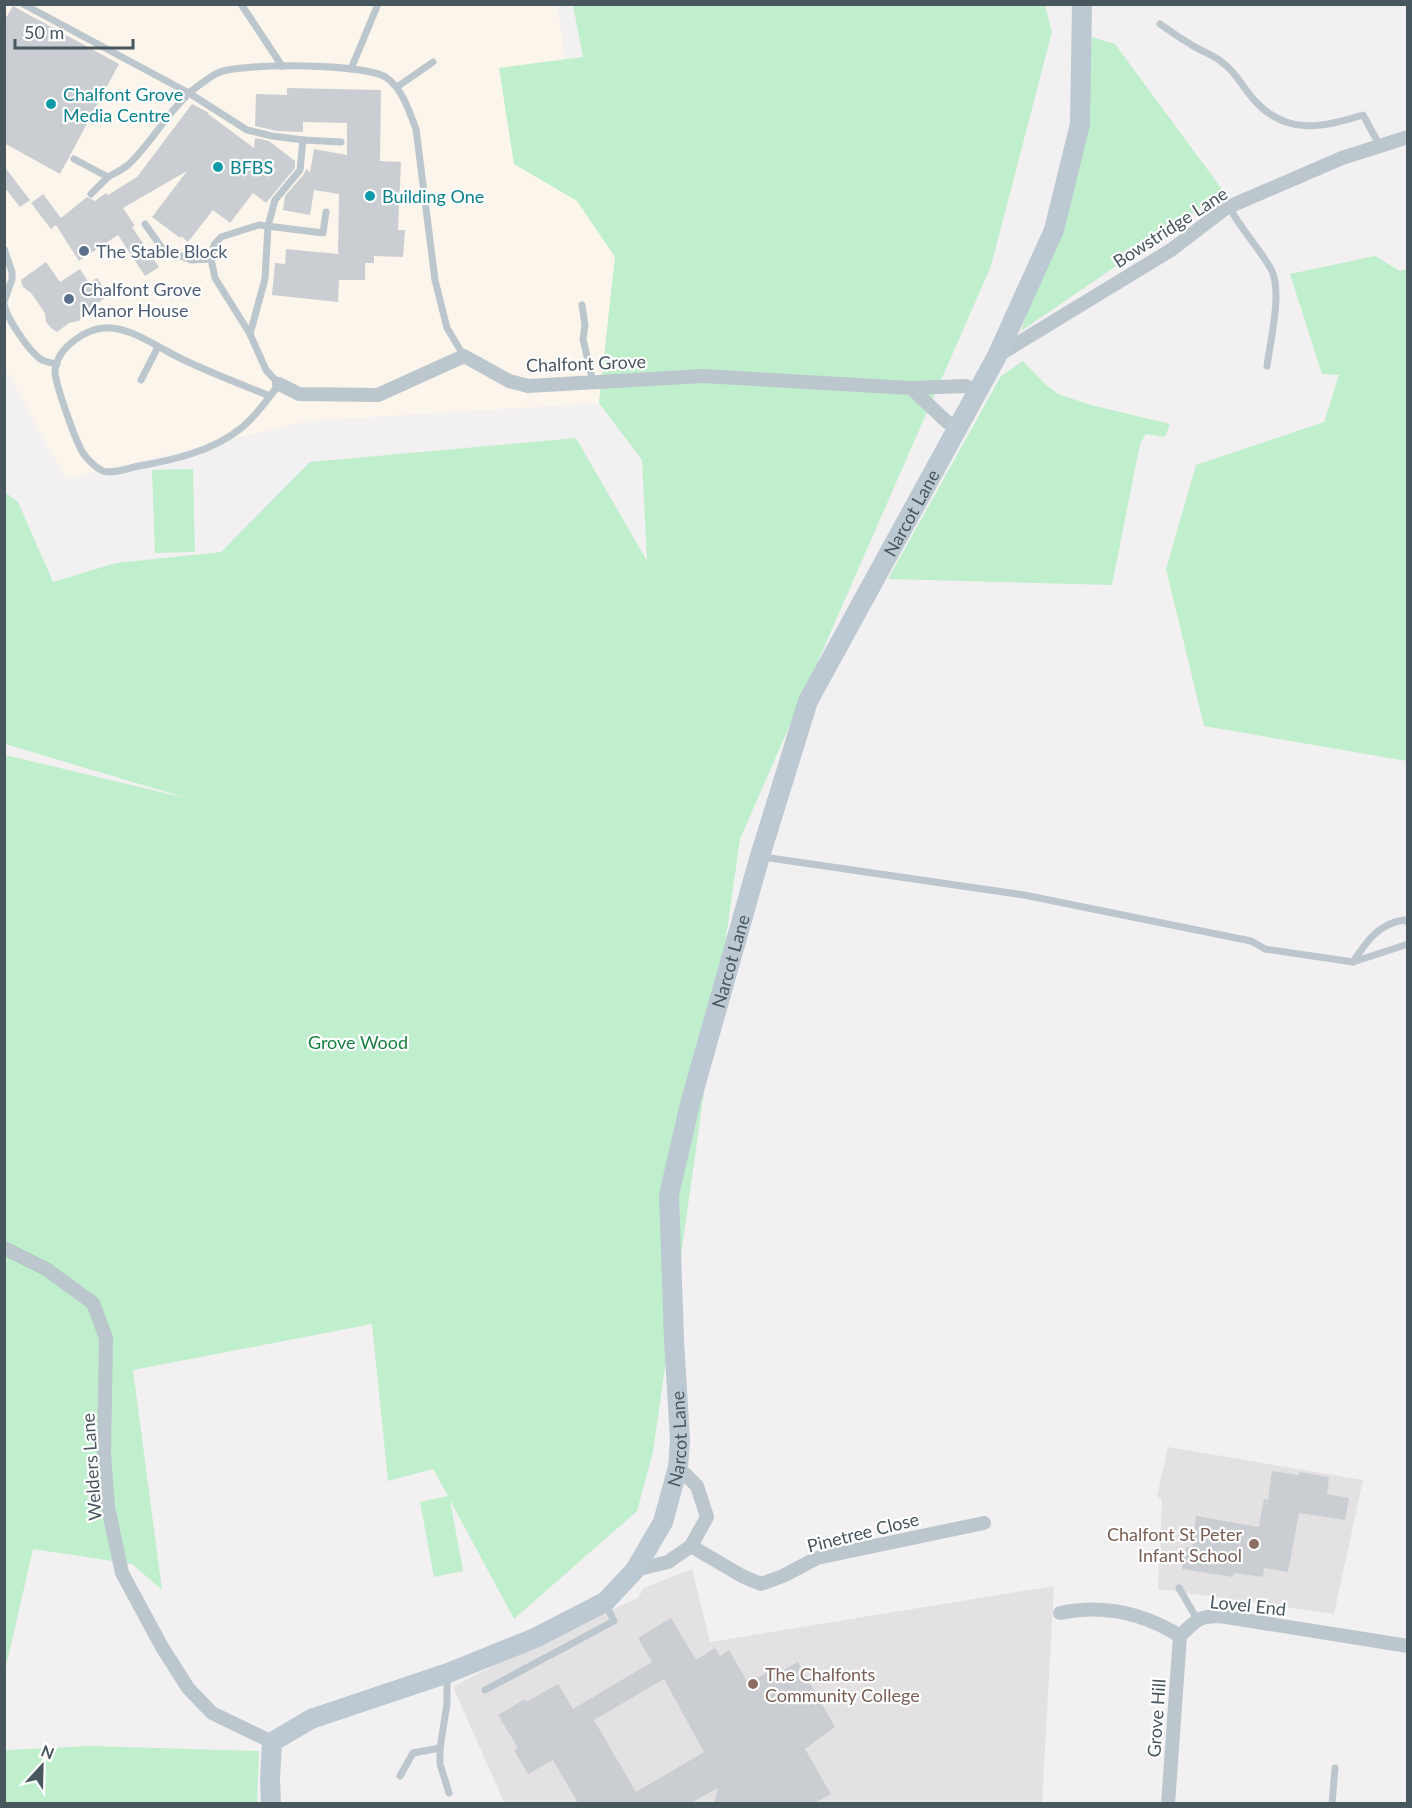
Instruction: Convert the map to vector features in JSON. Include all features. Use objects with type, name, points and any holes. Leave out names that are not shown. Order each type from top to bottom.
[{"type":"street","name":"Narcot Lane","points":[[272,1742],[311,1719],[447,1673],[535,1638],[605,1602],[634,1570],[663,1522],[678,1467],[680,1428],[674,1340],[669,1195],[690,1104],[760,856],[808,701],[997,356],[1054,230],[1077,135],[1081,105],[1082,4]]},
{"type":"street","name":"Bowstridge Lane","points":[[997,356],[1171,250],[1229,207],[1342,158],[1407,137]]},
{"type":"street","name":"Chalfont Grove","points":[[464,356],[509,381],[528,386],[703,376],[911,388],[966,386],[976,391]]},
{"type":"street","points":[[279,384],[299,394],[378,395],[464,356]]},
{"type":"street","points":[[911,388],[947,422],[957,427]]},
{"type":"street","name":"Welders Lane","points":[[4,1248],[46,1269],[93,1303],[106,1338],[104,1453],[108,1507],[122,1573],[162,1647],[188,1689],[212,1713],[272,1742]]},
{"type":"street","points":[[634,1570],[668,1562],[692,1546],[706,1517],[697,1486],[678,1467]]},
{"type":"street","name":"Pinetree Close","points":[[692,1546],[742,1576],[761,1584],[783,1576],[817,1558],[984,1523]]},
{"type":"street","points":[[1060,1613],[1073,1610],[1106,1610],[1133,1614],[1158,1622],[1180,1636]]},
{"type":"street","name":"Lovel End","points":[[1180,1636],[1197,1619],[1220,1616],[1407,1646]]},
{"type":"street","name":"Grove Hill","points":[[1168,1803],[1180,1636]]},
{"type":"street","points":[[271,1803],[272,1742]]},
{"type":"lane","points":[[23,4],[189,93],[247,130],[303,140],[341,142]]},
{"type":"lane","points":[[241,4],[250,21],[282,66]]},
{"type":"lane","points":[[351,69],[378,4]]},
{"type":"lane","points":[[1160,24],[1223,62],[1256,103],[1274,117],[1291,124],[1311,127],[1331,125],[1363,115],[1380,146]]},
{"type":"lane","points":[[397,87],[433,62]]},
{"type":"lane","points":[[91,194],[108,177],[127,166],[189,93],[220,72],[282,66],[351,69],[375,72],[387,77],[397,87],[416,129],[439,303],[447,328],[464,356]]},
{"type":"lane","points":[[250,334],[265,279],[268,226],[275,200],[300,170],[303,140]]},
{"type":"lane","points":[[74,159],[108,177]]},
{"type":"lane","points":[[1229,207],[1272,271],[1276,288],[1267,366]]},
{"type":"lane","points":[[270,396],[208,371],[114,328],[101,328],[90,332],[70,344],[59,357],[57,364],[56,379],[82,452],[91,463],[103,471],[173,460],[209,447],[241,428],[270,396],[279,384],[266,370],[250,334],[215,278],[211,259],[214,245],[221,237],[259,225],[323,233],[326,212]]},
{"type":"lane","points":[[145,224],[162,248],[191,260],[211,259]]},
{"type":"lane","points":[[4,249],[12,272],[4,303],[16,329],[37,356],[45,362],[57,364]]},
{"type":"lane","points":[[582,305],[585,325],[582,339],[593,382]]},
{"type":"lane","points":[[141,380],[158,347]]},
{"type":"lane","points":[[760,856],[1024,895],[1251,941],[1265,948],[1353,962],[1407,944]]},
{"type":"lane","points":[[1353,962],[1370,937],[1394,921],[1407,922]]},
{"type":"lane","points":[[1179,1587],[1197,1619]]},
{"type":"lane","points":[[485,1690],[614,1621],[605,1602]]},
{"type":"lane","points":[[1258,1622],[1262,1602]]},
{"type":"lane","points":[[447,1673],[447,1704],[440,1748],[440,1764],[449,1793]]},
{"type":"lane","points":[[400,1776],[412,1753],[440,1748]]},
{"type":"lane","points":[[1332,1803],[1335,1768]]},
{"type":"shaded area","points":[[4,5],[557,5],[566,65],[615,257],[599,403],[308,421],[66,479],[5,368]]},
{"type":"shaded area","name":"Chalfont St Peter Infant School","points":[[1168,1447],[1363,1480],[1334,1614],[1158,1589],[1162,1500],[1157,1496]]},
{"type":"shaded area","name":"The Chalfonts Community College","points":[[692,1569],[710,1642],[1054,1586],[1042,1803],[502,1803],[504,1802],[453,1687],[542,1640],[638,1598],[644,1588]]},
{"type":"green space","name":"Grove Wood","points":[[573,5],[1045,5],[1052,32],[991,266],[740,839],[653,1452],[637,1511],[514,1619],[450,1500],[463,1571],[434,1577],[420,1502],[448,1496],[433,1469],[388,1481],[372,1324],[133,1370],[162,1590],[132,1564],[33,1549],[5,1671],[5,755],[190,799],[5,744],[5,492],[18,502],[53,582],[116,563],[221,552],[310,462],[576,438],[647,561],[642,460],[599,403],[615,257],[577,201],[514,164],[499,68],[583,57]]},
{"type":"green space","points":[[1092,37],[1115,44],[1224,192],[1021,331],[1083,139]]},
{"type":"green space","points":[[1375,256],[1400,271],[1407,269],[1407,761],[1204,726],[1166,569],[1196,465],[1324,422],[1339,375],[1322,374],[1290,274]]},
{"type":"green space","points":[[1023,361],[1058,394],[1091,405],[1170,424],[1165,437],[1146,434],[1140,444],[1112,585],[888,579],[1001,376]]},
{"type":"green space","points":[[193,469],[195,552],[155,553],[152,470]]},
{"type":"green space","points":[[91,1746],[259,1751],[257,1803],[5,1803],[5,1750]]},
{"type":"building","name":"Chalfont Grove Media Centre","points":[[13,6],[119,64],[60,174],[4,143],[4,21]]},
{"type":"building","name":"Building One","points":[[287,88],[381,90],[380,161],[401,162],[398,230],[405,230],[403,257],[374,256],[374,263],[365,263],[365,280],[339,280],[338,302],[272,295],[275,263],[285,264],[286,249],[338,254],[339,194],[314,190],[310,215],[283,210],[285,196],[306,169],[310,172],[314,149],[347,155],[347,123],[303,122],[303,132],[277,131],[255,126],[256,94],[287,95]]},
{"type":"building","name":"BFBS","points":[[192,104],[209,113],[254,148],[255,138],[269,141],[295,161],[295,168],[266,203],[253,193],[230,223],[213,210],[188,242],[152,217],[187,171],[123,208],[135,226],[132,227],[159,267],[145,276],[118,235],[79,261],[56,225],[51,229],[31,203],[43,194],[61,218],[87,197],[95,201],[106,193],[108,195],[137,177]]},
{"type":"building","points":[[4,166],[30,200],[20,207],[4,187]]},
{"type":"building","name":"Chalfont Grove Manor House","points":[[46,262],[60,282],[80,269],[89,283],[97,278],[109,295],[86,312],[79,321],[69,323],[57,332],[46,322],[45,313],[31,293],[23,287],[21,280]]},
{"type":"building","points":[[1272,1471],[1299,1475],[1299,1472],[1329,1477],[1327,1494],[1349,1498],[1345,1520],[1299,1513],[1288,1572],[1264,1568],[1263,1577],[1234,1573],[1233,1577],[1182,1569],[1186,1547],[1192,1548],[1196,1516],[1259,1527],[1264,1499],[1268,1500]]},
{"type":"building","points":[[671,1618],[696,1660],[715,1648],[720,1656],[729,1650],[748,1683],[775,1668],[778,1673],[798,1662],[835,1727],[805,1749],[831,1794],[815,1803],[714,1803],[718,1788],[691,1803],[578,1803],[553,1760],[528,1774],[514,1750],[518,1748],[498,1715],[525,1699],[526,1702],[558,1684],[573,1709],[652,1662],[638,1638]],"holes":[[[664,1679],[704,1752],[636,1792],[594,1720]]]},
{"type":"place","name":"Chalfont Grove Media Centre","points":[[51,104]]},
{"type":"place","name":"BFBS","points":[[218,167]]},
{"type":"place","name":"Building One","points":[[370,196]]},
{"type":"place","name":"The Stable Block","points":[[84,251]]},
{"type":"place","name":"Chalfont Grove Manor House","points":[[69,299]]},
{"type":"place","name":"Chalfont St Peter Infant School","points":[[1254,1544]]},
{"type":"place","name":"The Chalfonts Community College","points":[[753,1684]]}]
